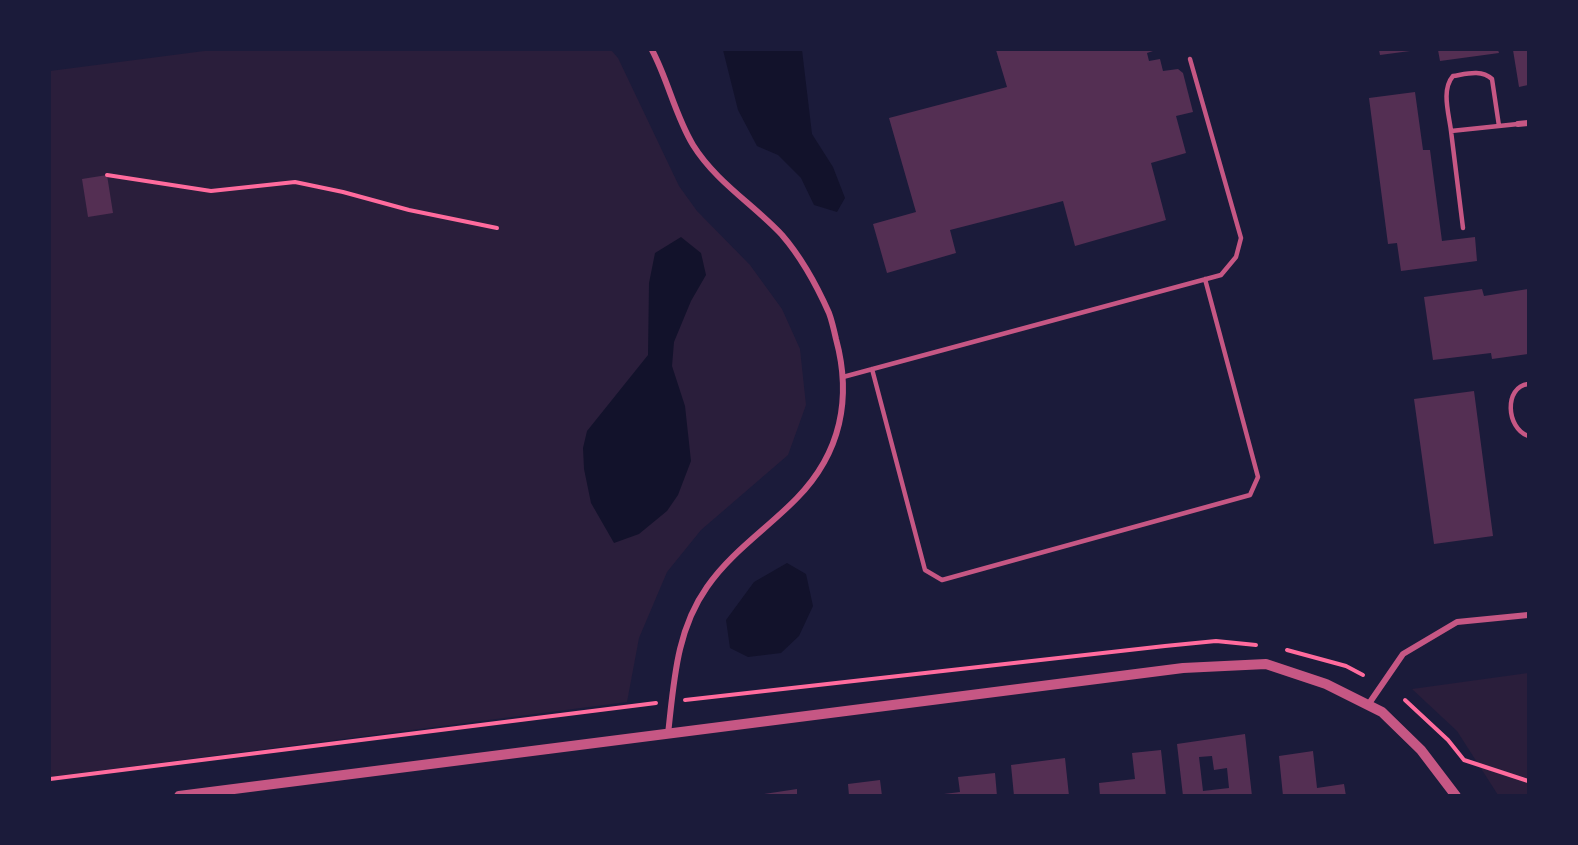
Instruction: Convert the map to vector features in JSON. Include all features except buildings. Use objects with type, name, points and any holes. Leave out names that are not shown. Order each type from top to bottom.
[{"type":"street","points":[[652,50],[675,108],[693,145],[717,176],[782,236],[809,273],[830,314],[842,360],[844,397],[837,434],[821,467],[799,497],[730,560],[707,586],[689,618],[678,654],[668,734]]},
{"type":"street","points":[[1518,124],[1528,123]]},
{"type":"street","points":[[1368,705],[1403,654],[1456,622],[1528,615]]},
{"type":"street","points":[[178,795],[1183,668],[1266,664],[1326,684],[1382,712],[1421,750],[1456,795]]},
{"type":"lane","points":[[843,377],[1221,275],[1236,257],[1241,238],[1190,59]]},
{"type":"lane","points":[[1463,228],[1446,91],[1447,83],[1453,76],[1486,74],[1492,79],[1499,126]]},
{"type":"lane","points":[[1451,131],[1518,124]]},
{"type":"lane","points":[[872,369],[925,570],[942,580],[1250,495],[1258,477],[1204,279]]},
{"type":"lane","points":[[1528,384],[1523,384],[1515,391],[1510,408],[1512,423],[1528,436]]},
{"type":"path","points":[[107,175],[211,191],[295,182],[409,210],[497,228]]},
{"type":"path","points":[[50,779],[672,701],[1165,646],[1216,641],[1257,645]]},
{"type":"path","points":[[1279,649],[1335,663],[1363,675]]},
{"type":"path","points":[[1405,700],[1448,740],[1464,760],[1528,781]]},
{"type":"shaded area","points":[[212,50],[611,50],[618,58],[679,186],[697,211],[750,265],[782,309],[800,349],[806,405],[788,455],[701,530],[667,572],[639,638],[627,702],[50,777],[50,71]]},
{"type":"shaded area","points":[[723,50],[802,50],[812,134],[833,167],[845,198],[837,212],[814,205],[801,178],[778,155],[757,146],[738,110]]},
{"type":"shaded area","points":[[681,237],[701,253],[706,275],[691,301],[674,342],[672,366],[685,406],[691,461],[678,495],[667,511],[639,534],[614,543],[591,503],[584,469],[583,448],[587,431],[648,355],[649,283],[655,253]]},
{"type":"shaded area","points":[[787,563],[806,574],[813,606],[799,636],[781,653],[748,657],[730,648],[726,620],[754,582]]},
{"type":"shaded area","points":[[1528,673],[1528,795],[1498,795],[1457,731],[1412,689]]}]
